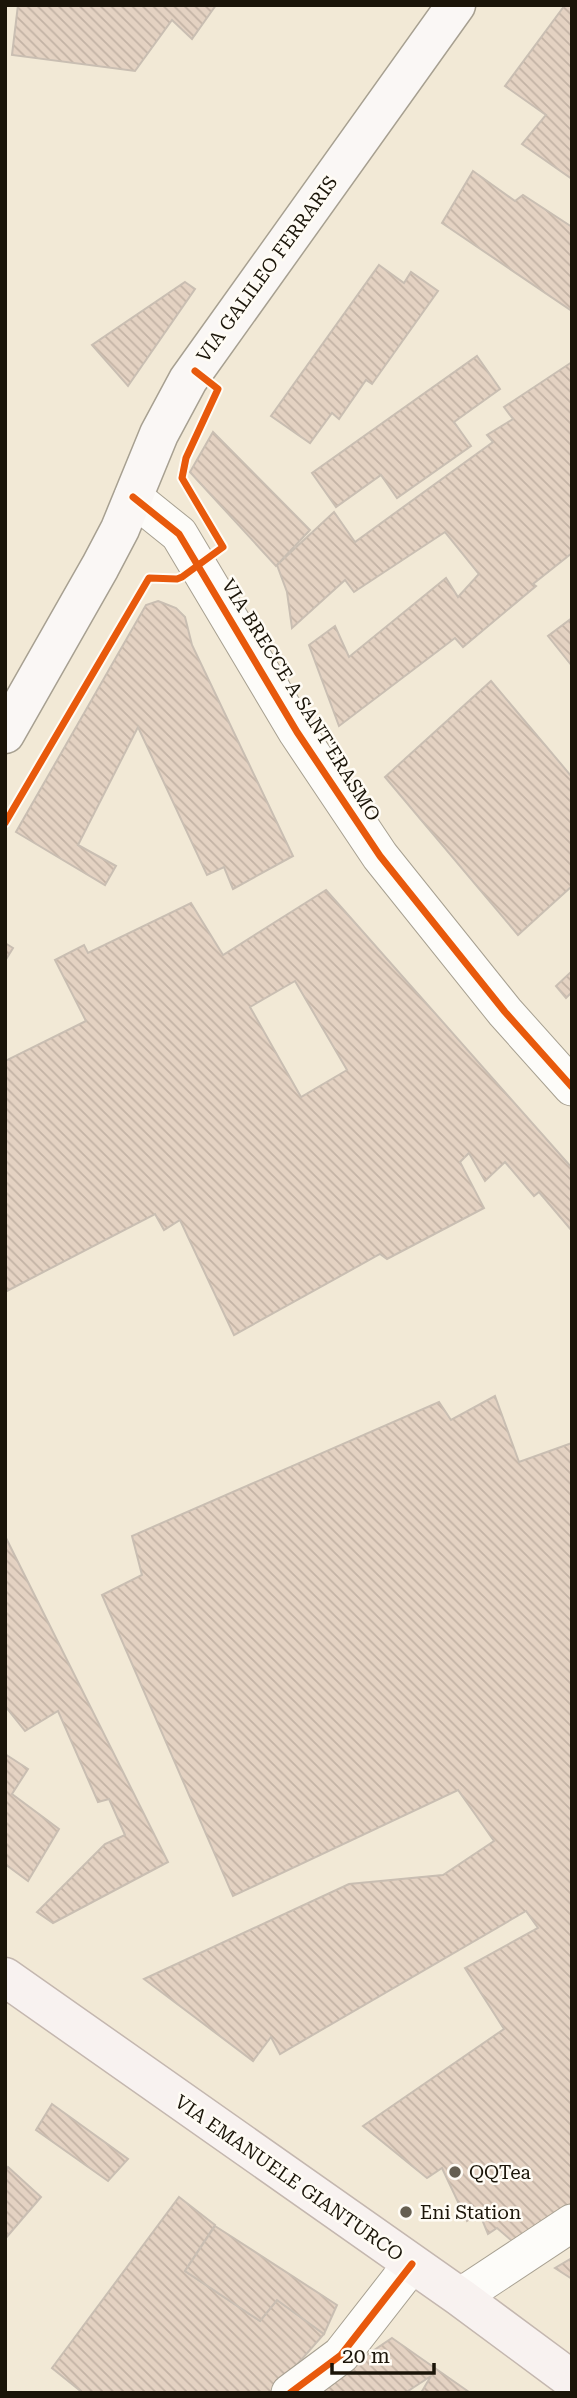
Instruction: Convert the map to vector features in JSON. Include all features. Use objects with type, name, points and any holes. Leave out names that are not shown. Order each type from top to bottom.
[{"type":"main road","name":"VIA GALILEO FERRARIS","points":[[5,734],[100,567],[159,434],[188,380],[456,5]]},
{"type":"main road","name":"VIA EMANUELE GIANTURCO","points":[[5,1977],[460,2297],[572,2380]]},
{"type":"street","name":"VIA BRECCE A SANT'ERASMO","points":[[133,497],[179,534],[297,732],[380,856],[505,1012],[572,1087]]},
{"type":"street","points":[[460,2297],[572,2223]]},
{"type":"street","points":[[290,2393],[341,2355],[412,2264]]},
{"type":"building","points":[[18,5],[216,5],[192,39],[172,20],[135,71],[12,55]]},
{"type":"building","points":[[565,5],[572,5],[572,179],[522,144],[546,115],[505,86]]},
{"type":"building","points":[[473,171],[515,201],[523,195],[572,227],[572,311],[442,223]]},
{"type":"building","points":[[379,265],[404,283],[411,272],[438,291],[372,384],[366,380],[339,419],[332,413],[310,443],[271,416]]},
{"type":"building","points":[[185,282],[195,289],[128,386],[92,345]]},
{"type":"building","points":[[477,356],[500,389],[454,422],[471,446],[397,498],[381,475],[336,507],[312,473]]},
{"type":"building","points":[[572,362],[572,553],[463,647],[455,638],[339,726],[309,645],[335,626],[349,657],[446,578],[458,597],[479,574],[445,532],[354,592],[345,580],[292,628],[287,592],[277,565],[334,512],[355,542],[493,442],[487,435],[513,419],[504,407]]},
{"type":"building","points":[[213,432],[310,530],[276,566],[190,472]]},
{"type":"building","points":[[158,601],[176,608],[185,617],[192,645],[293,856],[233,889],[224,867],[207,875],[138,727],[78,845],[116,866],[105,885],[16,832],[146,605]]},
{"type":"building","points":[[572,618],[572,666],[548,636]]},
{"type":"building","points":[[491,681],[572,777],[572,886],[518,935],[385,777]]},
{"type":"building","points":[[326,890],[572,1168],[572,1231],[539,1192],[534,1196],[505,1162],[485,1181],[469,1153],[460,1162],[484,1208],[387,1259],[380,1254],[234,1335],[180,1220],[164,1230],[155,1214],[5,1292],[5,1061],[86,1021],[55,960],[84,945],[88,953],[191,903],[223,955]],"holes":[[[295,981],[347,1070],[301,1097],[250,1007]]]},
{"type":"building","points":[[5,943],[13,948],[5,961]]},
{"type":"building","points":[[572,971],[572,992],[566,998],[556,986]]},
{"type":"building","points":[[495,1396],[519,1462],[572,1443],[572,2203],[512,2241],[497,2228],[488,2234],[479,2212],[467,2221],[442,2168],[427,2178],[363,2126],[504,2029],[465,1968],[538,1928],[526,1911],[280,2054],[271,2037],[253,2061],[144,1979],[349,1884],[443,1875],[494,1841],[458,1790],[233,1896],[102,1595],[142,1575],[132,1536],[439,1402],[451,1420]]},
{"type":"building","points":[[5,1536],[168,1862],[53,1923],[37,1912],[105,1844],[125,1835],[109,1799],[98,1802],[58,1711],[25,1731],[5,1706]]},
{"type":"building","points":[[5,1754],[28,1769],[12,1794],[59,1829],[28,1881],[5,1864]]},
{"type":"building","points":[[52,2104],[128,2159],[108,2181],[36,2130]]},
{"type":"building","points":[[8,2167],[41,2197],[5,2239],[5,2172]]},
{"type":"building","points":[[179,2197],[215,2225],[185,2271],[260,2321],[277,2300],[324,2334],[272,2393],[83,2393],[52,2368]]},
{"type":"building","points":[[215,2226],[337,2305],[324,2334],[277,2300],[260,2321],[185,2271]]},
{"type":"building","points":[[572,2258],[572,2279],[555,2268]]},
{"type":"building","points":[[392,2338],[469,2392],[421,2393],[431,2376],[405,2393],[311,2393]]},
{"type":"cycle path","points":[[5,823],[149,578],[182,577],[223,547],[182,478],[186,458],[218,389],[195,371]]},
{"type":"cycle path","points":[[133,497],[179,534],[297,732],[380,856],[505,1012],[572,1087]]},
{"type":"cycle path","points":[[290,2393],[341,2355],[412,2264]]},
{"type":"place","name":"QQTea","points":[[455,2172]]},
{"type":"place","name":"Eni Station","points":[[406,2212]]}]
